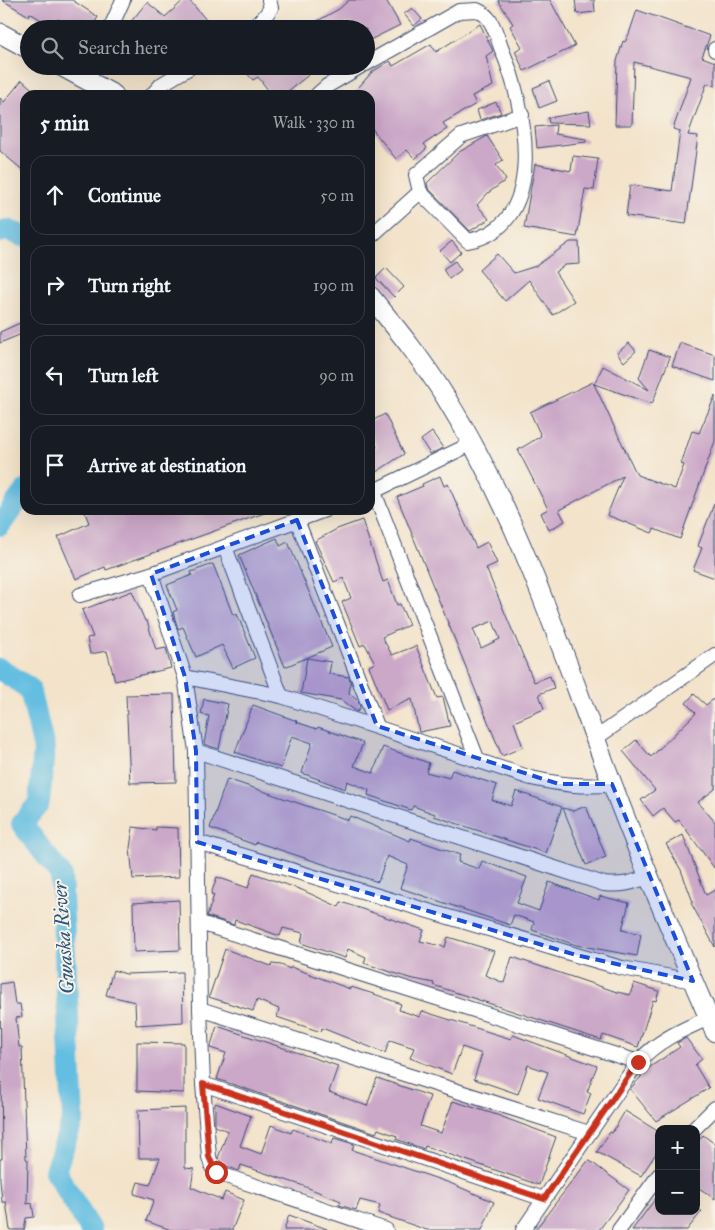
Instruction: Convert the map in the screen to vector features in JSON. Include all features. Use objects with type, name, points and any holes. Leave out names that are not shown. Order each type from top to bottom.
[{"type":"street","points":[[114,20],[123,0]]},
{"type":"street","points":[[262,20],[271,8],[269,0]]},
{"type":"street","points":[[375,59],[459,11],[477,10],[489,19],[514,78],[522,115],[525,147],[523,174],[518,198],[507,222],[493,231],[468,241],[420,192],[416,175],[461,136],[522,115]]},
{"type":"street","points":[[0,33],[20,44]]},
{"type":"street","points":[[93,75],[109,90]]},
{"type":"street","points":[[157,90],[162,84],[177,75]]},
{"type":"street","points":[[323,90],[346,75]]},
{"type":"street","points":[[375,232],[420,192]]},
{"type":"street","points":[[375,302],[424,364],[473,443],[520,543],[648,876],[712,1025],[664,1039],[652,1046],[638,1062],[523,1230]]},
{"type":"street","points":[[375,491],[473,443]]},
{"type":"street","points":[[375,500],[478,761]]},
{"type":"street","points":[[80,595],[151,574],[311,515]]},
{"type":"street","points":[[297,520],[377,726]]},
{"type":"street","points":[[225,547],[281,696]]},
{"type":"street","points":[[151,574],[185,677],[196,751],[200,1009],[203,1084],[209,1157],[216,1172],[386,1230]]},
{"type":"street","points":[[596,738],[715,655]]},
{"type":"street","points":[[185,677],[281,696],[377,726],[478,761],[559,784],[598,786],[612,784]]},
{"type":"street","points":[[196,751],[604,884],[618,886],[634,883],[648,876]]},
{"type":"street","points":[[197,842],[576,956],[622,968],[693,981]]},
{"type":"street","points":[[200,923],[638,1062]]},
{"type":"street","points":[[200,1009],[589,1133]]},
{"type":"street","points":[[203,1084],[544,1199]]},
{"type":"street","points":[[698,1125],[715,1108]]},
{"type":"street","points":[[619,1230],[655,1180]]},
{"type":"highlighted area","points":[[297,520],[377,726],[559,784],[612,784],[693,981],[576,955],[197,842],[196,751],[185,677],[151,574]]},
{"type":"building","points":[[2,0],[72,0],[98,17],[96,20],[42,20],[30,13],[29,16]]},
{"type":"building","points":[[184,0],[189,0],[206,20],[132,20],[147,2],[165,17]]},
{"type":"building","points":[[349,0],[386,0],[400,25],[375,38],[375,20],[319,20],[339,9]]},
{"type":"building","points":[[498,0],[550,0],[575,46],[524,71],[515,51],[522,47],[510,26],[513,24]]},
{"type":"building","points":[[575,0],[594,0],[595,12],[577,14]]},
{"type":"building","points":[[412,8],[422,19],[414,26],[404,14]]},
{"type":"building","points":[[637,10],[710,36],[702,57],[715,62],[715,86],[707,83],[688,135],[698,136],[686,224],[626,216],[630,185],[672,191],[680,131],[673,129],[691,77],[634,62],[632,125],[615,125],[617,61],[623,41],[625,42],[629,34]]},
{"type":"building","points":[[480,24],[493,51],[486,56],[493,86],[472,96],[476,104],[443,123],[447,129],[424,144],[427,148],[415,159],[407,150],[396,159],[375,132],[375,90],[356,90],[369,75],[375,75],[375,70],[390,61],[393,66],[431,44],[436,52]]},
{"type":"building","points":[[248,75],[309,75],[289,90],[268,90],[258,77],[253,80]]},
{"type":"building","points":[[22,80],[33,90],[20,90],[20,168],[0,151],[0,98],[4,102]]},
{"type":"building","points":[[549,81],[557,101],[539,108],[533,88]]},
{"type":"building","points":[[496,102],[501,113],[480,120],[477,110]]},
{"type":"building","points":[[589,111],[591,124],[549,123],[548,118]]},
{"type":"building","points":[[556,125],[555,134],[586,139],[586,142],[537,148],[535,127]]},
{"type":"building","points":[[487,136],[503,160],[496,165],[506,180],[488,193],[477,205],[489,219],[470,231],[428,188],[427,183],[459,152]]},
{"type":"building","points":[[573,156],[598,159],[594,190],[585,189],[577,237],[524,228],[535,164],[571,171]]},
{"type":"building","points":[[452,241],[461,252],[450,262],[440,251]]},
{"type":"building","points":[[570,242],[579,242],[580,264],[565,265],[555,272],[574,301],[553,315],[529,280],[505,301],[479,270],[497,254],[514,273],[536,266]]},
{"type":"building","points":[[455,261],[461,270],[449,279],[443,269]]},
{"type":"building","points":[[386,268],[404,287],[394,297],[376,278]]},
{"type":"building","points":[[20,323],[20,335],[0,343],[0,332]]},
{"type":"building","points":[[629,343],[636,351],[624,362],[617,353]]},
{"type":"building","points":[[680,343],[715,355],[715,381],[672,366]]},
{"type":"building","points":[[649,350],[670,357],[652,404],[594,384],[603,366],[649,390],[639,378]]},
{"type":"building","points":[[593,382],[637,475],[675,489],[684,465],[681,464],[692,431],[699,433],[715,396],[715,441],[680,539],[654,529],[652,533],[607,515],[623,476],[559,510],[565,521],[549,530],[541,513],[548,509],[518,450],[541,436],[530,412]]},
{"type":"building","points":[[385,414],[404,454],[375,473],[375,448],[377,447],[375,443],[375,419]]},
{"type":"building","points":[[432,432],[443,448],[430,454],[421,440]]},
{"type":"building","points":[[440,476],[444,486],[448,484],[476,548],[487,542],[497,563],[486,568],[534,682],[550,676],[554,688],[539,694],[544,709],[514,722],[523,747],[502,756],[397,497],[423,486],[422,484]],"holes":[[[493,621],[500,639],[481,648],[473,629]]]},
{"type":"building","points":[[714,504],[715,578],[693,570],[702,548],[698,546]]},
{"type":"building","points":[[86,515],[259,515],[106,570],[105,567],[76,579],[58,537],[89,523]]},
{"type":"building","points":[[362,520],[383,582],[388,580],[397,605],[400,604],[409,625],[382,637],[392,655],[416,646],[437,698],[443,697],[450,726],[419,732],[412,699],[387,710],[369,666],[375,663],[365,644],[360,646],[342,602],[351,598],[343,578],[334,582],[315,541],[337,529]]},
{"type":"building","points":[[277,538],[280,546],[288,542],[332,647],[285,667],[239,555]]},
{"type":"building","points":[[213,564],[233,615],[237,614],[255,658],[233,668],[222,645],[196,657],[183,627],[178,629],[173,612],[177,610],[167,585],[192,575],[191,572]]},
{"type":"building","points":[[132,591],[145,621],[147,621],[156,650],[166,648],[171,668],[115,681],[107,651],[90,654],[87,638],[93,637],[82,610]]},
{"type":"building","points":[[307,658],[331,662],[329,674],[349,677],[351,683],[349,693],[358,701],[360,707],[357,712],[341,700],[301,693]]},
{"type":"building","points":[[174,694],[176,782],[130,783],[126,695]]},
{"type":"building","points":[[694,694],[706,705],[715,698],[715,789],[698,802],[715,822],[715,869],[679,820],[675,822],[663,808],[653,816],[641,800],[655,790],[623,751],[636,740],[651,757],[696,713],[686,703]]},
{"type":"building","points":[[204,699],[228,704],[219,749],[204,744],[209,716],[201,714]]},
{"type":"building","points":[[253,705],[296,722],[317,729],[318,727],[363,743],[354,766],[373,773],[383,747],[429,763],[426,772],[449,778],[452,770],[497,785],[492,800],[511,806],[516,791],[562,807],[546,853],[434,816],[435,814],[413,806],[411,810],[368,795],[369,790],[347,781],[345,789],[302,773],[312,743],[292,736],[281,768],[235,752]]},
{"type":"building","points":[[227,779],[348,820],[350,816],[410,841],[411,838],[460,855],[458,862],[479,869],[482,861],[527,877],[517,903],[539,911],[549,882],[599,900],[600,896],[629,903],[622,930],[641,934],[637,956],[576,945],[532,930],[534,922],[514,915],[510,925],[400,888],[408,865],[387,856],[378,882],[256,842],[255,845],[210,828]]},
{"type":"building","points":[[586,806],[606,857],[586,865],[563,808],[573,811]]},
{"type":"building","points":[[133,827],[156,830],[156,827],[178,828],[179,877],[133,879],[130,848]]},
{"type":"building","points":[[683,835],[706,895],[715,890],[715,947],[691,903],[693,902],[681,870],[666,844]]},
{"type":"building","points":[[253,873],[302,890],[339,907],[341,902],[424,930],[420,941],[445,947],[448,937],[494,951],[485,975],[504,983],[512,957],[630,995],[634,983],[659,991],[656,1001],[653,1000],[638,1047],[603,1035],[601,1040],[433,985],[434,983],[409,978],[364,963],[366,957],[348,949],[345,958],[301,943],[303,933],[283,928],[280,936],[235,920],[234,925],[207,916],[214,895],[211,894],[217,877],[248,888]]},
{"type":"building","points":[[179,900],[180,950],[134,952],[133,903]]},
{"type":"building","points":[[225,949],[271,966],[272,964],[281,965],[290,969],[291,967],[350,989],[351,987],[377,995],[401,1004],[399,1010],[420,1017],[422,1011],[511,1039],[513,1035],[597,1066],[587,1092],[591,1093],[583,1114],[538,1098],[548,1072],[528,1065],[518,1094],[474,1079],[482,1054],[462,1047],[452,1074],[410,1058],[414,1048],[390,1040],[385,1053],[322,1028],[321,1032],[277,1017],[279,1009],[257,1000],[253,1011],[209,997]]},
{"type":"building","points":[[113,970],[126,974],[182,972],[183,1022],[136,1025],[135,1002],[106,995]]},
{"type":"building","points":[[12,982],[15,1004],[20,1004],[22,1017],[16,1018],[19,1047],[22,1047],[26,1159],[28,1160],[27,1204],[32,1203],[34,1217],[26,1218],[24,1230],[10,1230],[6,1202],[2,1202],[0,1180],[0,1159],[2,1159],[0,984]]},
{"type":"building","points":[[217,1026],[338,1066],[329,1092],[367,1106],[377,1078],[430,1096],[420,1126],[441,1133],[453,1101],[556,1137],[539,1185],[425,1146],[424,1149],[396,1139],[397,1136],[378,1129],[376,1133],[217,1079],[226,1053],[210,1048]]},
{"type":"building","points":[[686,1038],[702,1059],[695,1065],[709,1088],[656,1121],[630,1089],[641,1077],[641,1073],[680,1047],[677,1043]]},
{"type":"building","points":[[137,1042],[184,1043],[184,1093],[137,1091]]},
{"type":"building","points":[[215,1103],[251,1116],[240,1146],[261,1154],[271,1125],[291,1133],[293,1129],[332,1144],[334,1138],[354,1144],[352,1150],[450,1183],[494,1202],[482,1230],[427,1230],[378,1213],[380,1205],[360,1200],[356,1210],[339,1205],[341,1201],[301,1185],[241,1165],[239,1171],[226,1166],[218,1158],[228,1131],[215,1126]]},
{"type":"building","points":[[185,1108],[185,1168],[194,1169],[191,1187],[222,1200],[225,1192],[244,1200],[232,1230],[171,1230],[146,1221],[154,1200],[134,1194],[138,1182],[150,1185],[160,1158],[139,1158],[138,1110]]},
{"type":"building","points":[[625,1111],[655,1130],[655,1155],[641,1176],[597,1152],[610,1132],[612,1133]]},
{"type":"building","points":[[703,1135],[715,1144],[715,1199],[700,1189],[700,1139]]},
{"type":"building","points":[[590,1161],[629,1190],[599,1230],[535,1230],[587,1162]]},
{"type":"building","points":[[655,1199],[655,1215],[699,1215],[687,1230],[632,1230]]},
{"type":"building","points":[[289,1215],[327,1229],[327,1230],[284,1230]]},
{"type":"waterway","name":"Gwaska River","points":[[0,232],[7,230],[20,235]]},
{"type":"waterway","name":"Gwaska River","points":[[0,525],[20,498]]},
{"type":"waterway","name":"Gwaska River","points":[[0,669],[30,689],[44,749],[39,803],[22,824],[61,875],[73,1119],[55,1171],[91,1230]]},
{"type":"route","points":[[216,1172],[212,1167],[209,1157],[203,1084],[544,1199],[638,1062]]}]
